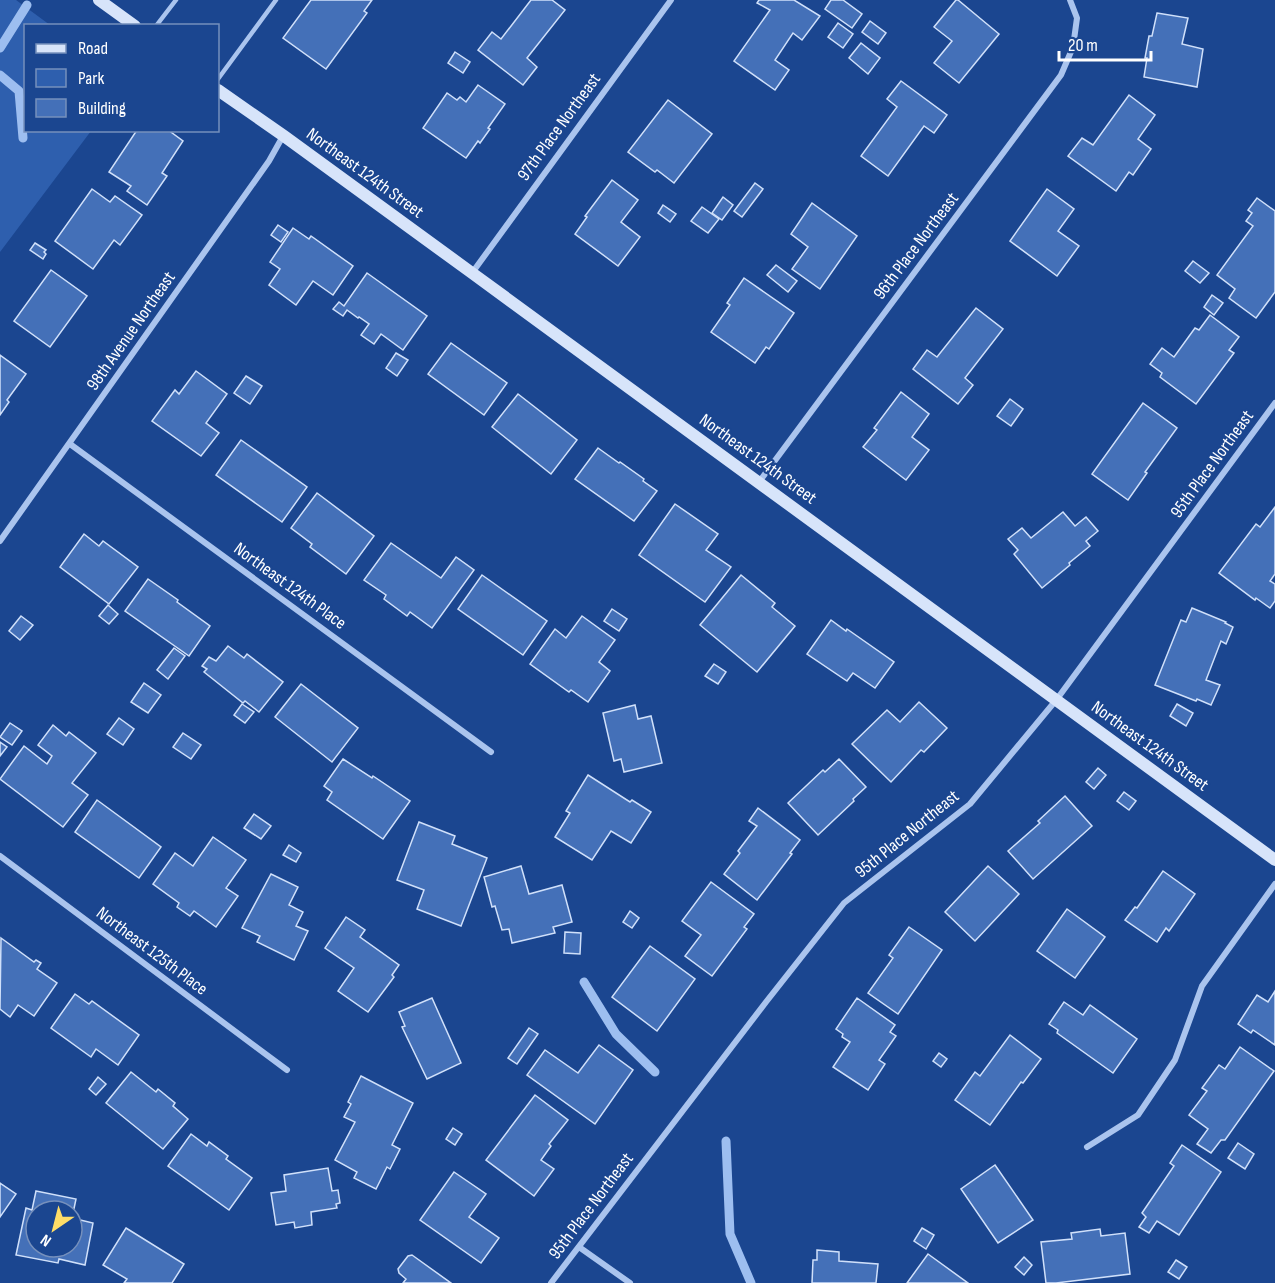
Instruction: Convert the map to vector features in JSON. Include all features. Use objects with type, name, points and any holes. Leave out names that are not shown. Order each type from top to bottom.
[{"type":"street","points":[[99,0],[132,24]]},
{"type":"street","name":"97th Place Northeast","points":[[472,273],[671,0]]},
{"type":"street","name":"96th Place Northeast","points":[[759,482],[1061,75],[1073,47],[1077,18],[1070,0]]},
{"type":"street","name":"Northeast 124th Street","points":[[219,91],[1275,860]]},
{"type":"street","name":"98th Avenue Northeast","points":[[0,541],[269,161],[284,136]]},
{"type":"street","name":"95th Place Northeast","points":[[551,1283],[844,903],[970,804],[1057,699],[1275,403]]},
{"type":"street","name":"Northeast 124th Place","points":[[70,444],[491,752]]},
{"type":"street","name":"Northeast 125th Place","points":[[0,856],[287,1070]]},
{"type":"street","points":[[1087,1147],[1138,1114],[1175,1060],[1202,986],[1275,884]]},
{"type":"street","points":[[579,1247],[630,1283]]},
{"type":"lane","points":[[158,24],[176,0]]},
{"type":"lane","points":[[219,78],[276,0]]},
{"type":"green space","points":[[0,0],[16,0],[49,24],[24,24],[24,132],[90,132],[0,252]]},
{"type":"building","points":[[311,0],[372,0],[364,11],[367,13],[326,69],[283,38]]},
{"type":"building","points":[[531,0],[552,0],[565,10],[527,58],[537,67],[523,85],[478,50],[492,32],[501,39]]},
{"type":"building","points":[[759,0],[794,0],[820,16],[802,40],[793,33],[775,60],[789,70],[775,90],[734,61],[770,10],[757,3]]},
{"type":"building","points":[[831,0],[843,0],[862,14],[852,28],[825,9]]},
{"type":"building","points":[[956,0],[999,34],[959,83],[934,63],[952,41],[934,27]]},
{"type":"building","points":[[1157,13],[1188,18],[1182,44],[1203,49],[1197,87],[1144,77],[1149,36],[1152,36]]},
{"type":"building","points":[[870,21],[886,33],[878,44],[862,32]]},
{"type":"building","points":[[838,23],[853,34],[843,48],[828,37]]},
{"type":"building","points":[[861,43],[880,58],[868,74],[849,58]]},
{"type":"building","points":[[455,52],[470,62],[463,73],[448,63]]},
{"type":"building","points":[[901,81],[947,115],[934,133],[924,126],[888,176],[861,156],[897,107],[887,99]]},
{"type":"building","points":[[478,85],[505,104],[480,143],[478,141],[466,158],[423,128],[447,93],[457,100],[460,97],[466,102]]},
{"type":"building","points":[[1129,95],[1155,115],[1138,139],[1151,149],[1133,175],[1129,172],[1116,191],[1068,156],[1082,138],[1093,145]]},
{"type":"building","points":[[668,100],[712,134],[674,183],[628,152]]},
{"type":"building","points":[[136,132],[171,132],[183,141],[162,173],[167,176],[147,205],[127,191],[131,186],[109,172]]},
{"type":"building","points":[[612,180],[638,200],[621,222],[640,237],[618,266],[575,234],[587,217],[585,216]]},
{"type":"building","points":[[755,183],[763,189],[742,217],[734,211]]},
{"type":"building","points":[[92,189],[110,202],[115,196],[142,215],[120,245],[114,240],[93,269],[55,241]]},
{"type":"building","points":[[1047,189],[1074,209],[1058,231],[1079,246],[1057,276],[1010,241]]},
{"type":"building","points":[[723,197],[733,205],[722,220],[712,213]]},
{"type":"building","points":[[1257,198],[1275,211],[1275,292],[1256,318],[1229,298],[1235,289],[1217,275],[1253,226],[1246,221],[1252,213],[1248,210]]},
{"type":"building","points":[[812,203],[857,236],[820,289],[792,269],[808,247],[791,234]]},
{"type":"building","points":[[663,205],[676,214],[670,222],[658,213]]},
{"type":"building","points":[[702,207],[719,219],[708,233],[691,221]]},
{"type":"building","points":[[278,225],[288,232],[281,242],[271,235]]},
{"type":"building","points":[[293,228],[309,239],[311,236],[353,266],[333,295],[313,281],[296,305],[269,285],[280,269],[270,262]]},
{"type":"building","points":[[35,243],[46,250],[43,259],[30,250]]},
{"type":"building","points":[[1193,261],[1209,273],[1200,283],[1185,271]]},
{"type":"building","points":[[776,265],[797,281],[788,292],[767,275]]},
{"type":"building","points":[[51,270],[87,296],[50,347],[14,321]]},
{"type":"building","points":[[367,273],[427,316],[403,350],[381,334],[374,344],[361,335],[369,324],[347,310],[343,316],[333,309],[339,302],[344,306]]},
{"type":"building","points":[[744,278],[794,313],[769,349],[766,347],[755,363],[711,332],[730,305],[727,303]]},
{"type":"building","points":[[1212,295],[1223,303],[1214,315],[1204,307]]},
{"type":"building","points":[[976,308],[1003,329],[965,378],[973,385],[958,404],[913,369],[927,350],[937,357]]},
{"type":"building","points":[[1210,315],[1239,337],[1229,350],[1234,353],[1196,404],[1160,377],[1162,373],[1150,364],[1162,348],[1174,357],[1195,328],[1199,330]]},
{"type":"building","points":[[451,343],[507,383],[484,415],[428,374]]},
{"type":"building","points":[[396,353],[408,360],[397,376],[386,368]]},
{"type":"building","points":[[0,355],[26,374],[7,400],[9,402],[0,415]]},
{"type":"building","points":[[196,371],[227,394],[206,423],[219,433],[201,456],[152,421],[175,390],[179,394]]},
{"type":"building","points":[[246,376],[262,386],[250,404],[234,393]]},
{"type":"building","points":[[901,392],[929,414],[912,437],[929,450],[906,480],[863,447],[877,430],[874,428]]},
{"type":"building","points":[[518,394],[577,440],[551,474],[492,427]]},
{"type":"building","points":[[1010,399],[1023,409],[1011,426],[997,416]]},
{"type":"building","points":[[1143,403],[1177,428],[1128,500],[1092,474]]},
{"type":"building","points":[[241,440],[307,487],[282,522],[216,475]]},
{"type":"building","points":[[598,448],[644,479],[643,481],[657,491],[634,521],[575,479]]},
{"type":"building","points":[[317,493],[374,536],[346,574],[310,547],[312,544],[291,528]]},
{"type":"building","points":[[675,504],[718,534],[706,550],[731,567],[705,602],[639,555]]},
{"type":"building","points":[[1275,507],[1275,574],[1270,581],[1275,584],[1275,601],[1270,608],[1256,598],[1255,600],[1219,573],[1256,524],[1260,527]]},
{"type":"building","points":[[1063,512],[1075,526],[1086,517],[1098,531],[1086,541],[1090,546],[1042,588],[1014,554],[1018,550],[1008,539],[1022,528],[1031,538]]},
{"type":"building","points":[[84,534],[99,546],[103,541],[138,567],[109,604],[60,567]]},
{"type":"building","points":[[391,543],[441,578],[456,557],[474,570],[432,628],[410,612],[407,616],[384,599],[386,595],[364,580]]},
{"type":"building","points":[[482,575],[547,621],[523,655],[458,609]]},
{"type":"building","points":[[741,575],[775,603],[772,607],[795,626],[757,672],[700,625]]},
{"type":"building","points":[[148,579],[210,626],[189,656],[125,611]]},
{"type":"building","points":[[108,605],[118,614],[109,624],[99,616]]},
{"type":"building","points":[[1192,608],[1233,627],[1226,644],[1221,641],[1206,680],[1220,685],[1211,705],[1155,685],[1181,620],[1186,622]]},
{"type":"building","points":[[612,609],[627,619],[619,631],[604,621]]},
{"type":"building","points":[[21,616],[33,625],[20,640],[9,631]]},
{"type":"building","points":[[582,616],[615,640],[599,662],[610,671],[588,702],[571,690],[569,692],[530,664],[555,629],[566,638]]},
{"type":"building","points":[[831,620],[894,662],[875,688],[853,673],[847,681],[807,654]]},
{"type":"building","points":[[228,646],[244,658],[247,654],[283,682],[259,712],[245,701],[243,703],[204,672],[207,669],[202,666],[209,657],[216,661]]},
{"type":"building","points":[[174,648],[185,656],[168,679],[157,670]]},
{"type":"building","points":[[714,664],[726,672],[718,684],[705,676]]},
{"type":"building","points":[[144,683],[161,695],[148,713],[131,702]]},
{"type":"building","points":[[301,684],[358,728],[332,762],[275,717]]},
{"type":"building","points":[[919,702],[947,728],[924,752],[921,750],[891,782],[852,744],[887,710],[900,722]]},
{"type":"building","points":[[242,704],[254,712],[245,723],[234,715]]},
{"type":"building","points":[[1177,704],[1193,713],[1186,726],[1170,716]]},
{"type":"building","points":[[635,705],[638,719],[651,716],[662,763],[624,772],[621,759],[614,761],[603,713]]},
{"type":"building","points":[[119,718],[134,729],[123,745],[107,734]]},
{"type":"building","points":[[10,723],[22,731],[12,745],[0,737]]},
{"type":"building","points":[[53,725],[66,736],[69,732],[96,753],[72,783],[88,795],[63,827],[0,779],[24,746],[47,764],[52,756],[38,745]]},
{"type":"building","points":[[183,733],[201,745],[191,759],[173,747]]},
{"type":"building","points":[[0,742],[7,747],[0,756]]},
{"type":"building","points":[[343,759],[410,801],[383,839],[327,800],[332,792],[324,786]]},
{"type":"building","points":[[839,759],[866,787],[818,835],[788,803],[823,770],[825,772]]},
{"type":"building","points":[[1098,768],[1106,775],[1094,789],[1086,782]]},
{"type":"building","points":[[588,775],[630,802],[632,800],[651,812],[631,843],[611,831],[592,860],[555,837],[570,813],[566,811]]},
{"type":"building","points":[[1124,792],[1136,801],[1129,810],[1117,801]]},
{"type":"building","points":[[1065,796],[1092,826],[1033,879],[1008,851],[1040,823],[1038,821]]},
{"type":"building","points":[[97,800],[161,847],[139,878],[75,832]]},
{"type":"building","points":[[758,808],[800,840],[757,900],[724,874],[757,826],[749,821]]},
{"type":"building","points":[[254,814],[271,826],[261,839],[244,828]]},
{"type":"building","points":[[419,822],[455,836],[452,844],[487,858],[461,926],[417,909],[424,890],[397,880]]},
{"type":"building","points":[[213,837],[246,860],[226,888],[238,896],[216,927],[194,911],[190,916],[177,907],[179,903],[153,884],[175,853],[193,866]]},
{"type":"building","points":[[289,845],[301,853],[296,862],[283,855]]},
{"type":"building","points":[[521,866],[529,894],[562,885],[572,922],[553,927],[555,933],[512,943],[509,929],[502,930],[495,906],[492,907],[484,877]]},
{"type":"building","points":[[988,866],[1019,894],[975,941],[945,912]]},
{"type":"building","points":[[1163,871],[1195,894],[1169,931],[1166,928],[1157,942],[1125,920],[1135,907],[1137,908]]},
{"type":"building","points":[[271,874],[298,887],[289,905],[303,912],[296,926],[308,931],[294,960],[257,942],[260,936],[242,928]]},
{"type":"building","points":[[711,882],[754,914],[744,927],[747,929],[712,976],[685,956],[701,935],[682,921]]},
{"type":"building","points":[[1067,909],[1105,937],[1075,978],[1037,951]]},
{"type":"building","points":[[630,911],[639,918],[632,928],[623,922]]},
{"type":"building","points":[[346,917],[365,930],[360,937],[399,965],[392,975],[394,977],[368,1012],[338,991],[354,968],[325,948]]},
{"type":"building","points":[[909,927],[942,950],[898,1014],[868,993],[893,958],[889,955]]},
{"type":"building","points":[[565,932],[581,933],[580,954],[564,953]]},
{"type":"building","points":[[1,938],[34,962],[36,960],[41,963],[37,969],[57,983],[34,1016],[18,1005],[10,1017],[0,1009]]},
{"type":"building","points":[[650,946],[695,979],[657,1031],[612,997]]},
{"type":"building","points":[[1275,991],[1275,1045],[1253,1030],[1251,1033],[1238,1024],[1257,995],[1268,1002]]},
{"type":"building","points":[[75,994],[89,1004],[92,1001],[139,1035],[118,1065],[96,1049],[91,1057],[51,1028]]},
{"type":"building","points":[[432,998],[461,1063],[427,1079],[402,1027],[405,1026],[399,1012]]},
{"type":"building","points":[[857,998],[895,1025],[890,1032],[896,1036],[879,1060],[885,1064],[868,1090],[833,1067],[850,1042],[836,1029]]},
{"type":"building","points":[[1064,1002],[1083,1015],[1090,1005],[1137,1039],[1113,1073],[1057,1033],[1058,1030],[1049,1024]]},
{"type":"building","points":[[529,1028],[538,1034],[517,1064],[508,1058]]},
{"type":"building","points":[[1010,1035],[1041,1059],[990,1125],[955,1100],[975,1072],[980,1076]]},
{"type":"building","points":[[599,1045],[633,1070],[595,1124],[527,1075],[545,1050],[578,1073]]},
{"type":"building","points":[[1240,1047],[1274,1071],[1225,1140],[1221,1140],[1211,1153],[1197,1144],[1208,1129],[1189,1115],[1207,1091],[1202,1088],[1219,1065],[1225,1069]]},
{"type":"building","points":[[939,1053],[947,1059],[941,1067],[933,1061]]},
{"type":"building","points":[[131,1072],[156,1092],[158,1089],[175,1103],[173,1106],[188,1119],[163,1149],[106,1103]]},
{"type":"building","points":[[361,1076],[413,1103],[392,1145],[400,1149],[390,1169],[387,1167],[376,1189],[354,1178],[357,1172],[335,1160],[355,1122],[344,1117],[351,1104],[348,1102]]},
{"type":"building","points":[[98,1077],[106,1084],[96,1095],[89,1089]]},
{"type":"building","points":[[535,1095],[568,1120],[549,1144],[551,1146],[541,1160],[554,1169],[534,1196],[486,1160]]},
{"type":"building","points":[[453,1128],[462,1134],[455,1145],[446,1139]]},
{"type":"building","points":[[191,1134],[207,1146],[209,1142],[228,1156],[226,1159],[252,1178],[229,1210],[168,1166]]},
{"type":"building","points":[[1238,1143],[1254,1154],[1245,1169],[1228,1158]]},
{"type":"building","points":[[1182,1145],[1221,1172],[1179,1235],[1157,1221],[1149,1233],[1139,1227],[1146,1217],[1142,1213],[1174,1166],[1170,1163]]},
{"type":"building","points":[[995,1165],[1033,1220],[998,1243],[961,1189]]},
{"type":"building","points":[[328,1168],[332,1191],[338,1190],[340,1203],[336,1204],[337,1208],[311,1212],[312,1225],[295,1228],[294,1222],[276,1225],[271,1193],[286,1191],[284,1175]]},
{"type":"building","points":[[454,1172],[486,1194],[469,1217],[499,1238],[481,1263],[420,1220]]},
{"type":"building","points":[[0,1183],[16,1194],[0,1217]]},
{"type":"building","points":[[36,1191],[76,1199],[34,1199]]},
{"type":"building","points":[[24,1217],[24,1257],[16,1255]]},
{"type":"building","points":[[84,1221],[93,1223],[85,1265],[59,1259],[84,1259]]},
{"type":"building","points":[[126,1228],[184,1264],[172,1283],[124,1283],[127,1279],[103,1265]]},
{"type":"building","points":[[922,1228],[934,1235],[926,1249],[914,1241]]},
{"type":"building","points":[[1100,1229],[1101,1236],[1125,1233],[1130,1274],[1046,1283],[1041,1242],[1072,1239],[1071,1233]]},
{"type":"building","points":[[817,1250],[839,1252],[839,1261],[878,1264],[876,1283],[812,1283],[813,1260],[817,1260]]},
{"type":"building","points":[[928,1254],[968,1283],[907,1283]]},
{"type":"building","points":[[412,1255],[451,1283],[403,1283],[406,1279],[398,1269],[408,1256]]},
{"type":"building","points":[[1024,1257],[1032,1265],[1024,1275],[1015,1267]]},
{"type":"building","points":[[37,1259],[59,1259],[58,1263]]},
{"type":"building","points":[[1176,1260],[1187,1267],[1179,1279],[1168,1272]]},
{"type":"waterway","points":[[0,48],[27,5]]},
{"type":"waterway","points":[[0,75],[19,91],[23,138]]},
{"type":"waterway","points":[[584,982],[616,1034],[655,1072]]},
{"type":"waterway","points":[[726,1141],[730,1234],[751,1283]]}]
